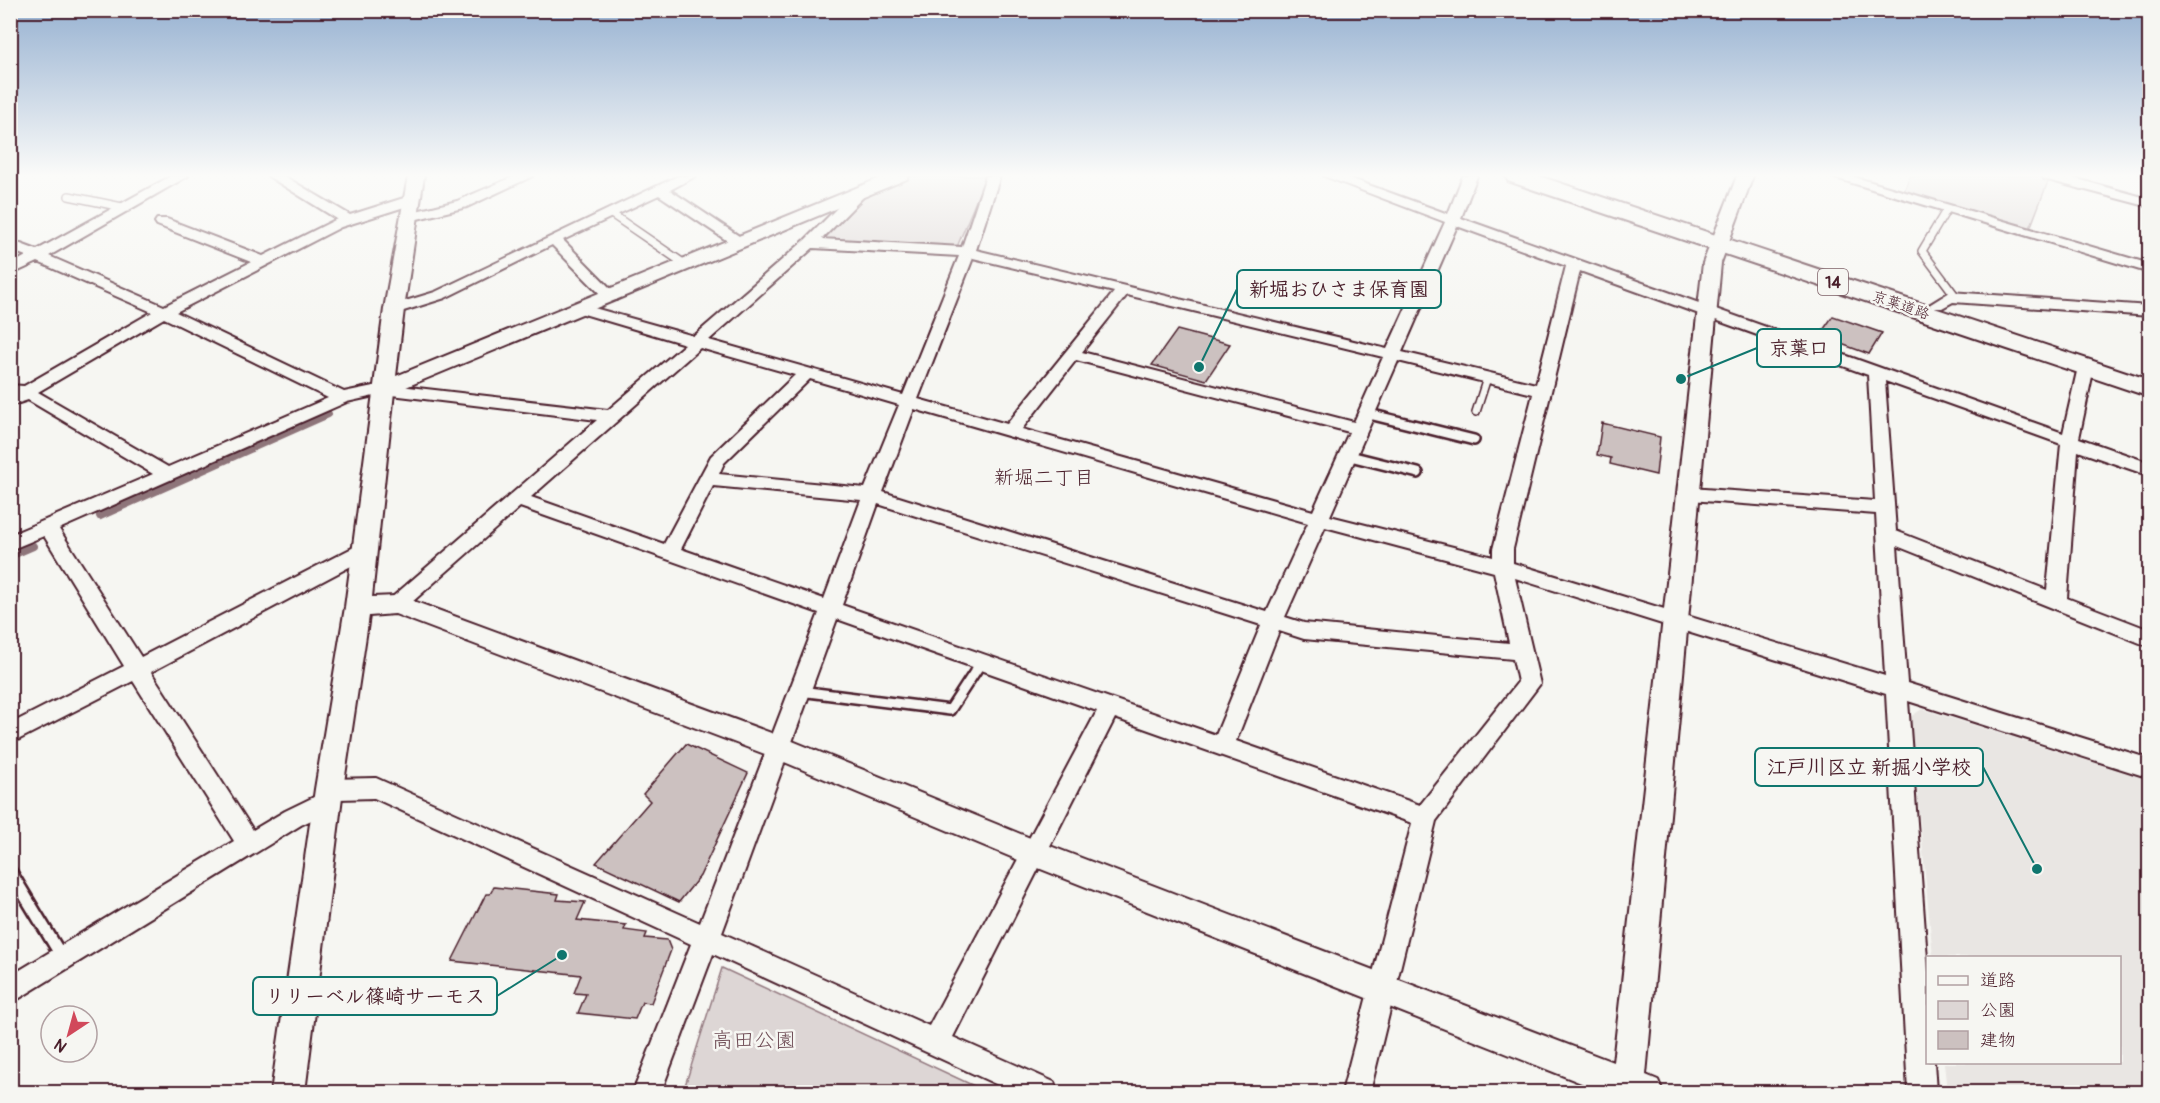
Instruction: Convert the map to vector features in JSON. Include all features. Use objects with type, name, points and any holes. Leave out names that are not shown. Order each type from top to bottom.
[{"type":"highway","name":"京葉道路","points":[[1685,227],[1947,301],[2150,376]]},
{"type":"highway","name":"京葉道路","points":[[1691,227],[2150,388]]},
{"type":"street","points":[[10,271],[91,227]]},
{"type":"street","points":[[176,227],[263,261]]},
{"type":"street","points":[[16,394],[164,312],[333,227]]},
{"type":"street","points":[[288,1092],[329,795],[358,607],[383,389],[407,227]]},
{"type":"street","points":[[394,309],[440,295],[579,227]]},
{"type":"street","points":[[717,227],[740,243]]},
{"type":"street","points":[[10,543],[342,398],[383,389],[778,227]]},
{"type":"street","points":[[396,605],[826,227]]},
{"type":"street","points":[[647,1092],[780,748],[872,495],[976,227]]},
{"type":"street","points":[[1223,746],[1273,621],[1450,227]]},
{"type":"street","points":[[1474,227],[2150,470]]},
{"type":"street","points":[[358,607],[396,605],[780,748],[1034,853],[1382,987],[1634,1090],[1712,263],[1724,227]]},
{"type":"street","points":[[2010,227],[2150,269]]},
{"type":"street","points":[[554,239],[611,297]]},
{"type":"street","points":[[810,243],[968,252],[1542,392]]},
{"type":"street","points":[[10,244],[164,312],[342,398]]},
{"type":"street","points":[[1356,1092],[1425,817],[1529,684],[1503,567],[1503,549],[1574,264]]},
{"type":"street","points":[[1010,432],[1123,290]]},
{"type":"street","points":[[1947,301],[2150,311]]},
{"type":"street","points":[[582,309],[1318,519],[1503,567],[1677,619],[2150,770]]},
{"type":"street","points":[[1072,354],[1362,421]]},
{"type":"street","points":[[2056,603],[2070,441],[2086,367]]},
{"type":"street","points":[[1876,372],[1922,1092]]},
{"type":"street","points":[[670,551],[717,460],[806,374]]},
{"type":"street","points":[[383,389],[611,416]]},
{"type":"street","points":[[16,394],[167,474]]},
{"type":"street","points":[[707,479],[872,495],[1304,631],[1523,652]]},
{"type":"street","points":[[1690,494],[1885,508]]},
{"type":"street","points":[[516,499],[1425,817]]},
{"type":"street","points":[[47,526],[249,845]]},
{"type":"street","points":[[1887,536],[2150,639]]},
{"type":"street","points":[[10,735],[363,551]]},
{"type":"street","points":[[935,1043],[1110,707]]},
{"type":"street","points":[[10,991],[329,795],[376,788],[935,1043],[1008,1085],[1044,1092]]},
{"type":"lane","points":[[631,227],[686,266]]},
{"type":"lane","points":[[1936,227],[1922,250],[1947,301]]},
{"type":"lane","points":[[1476,412],[1486,378]]},
{"type":"lane","points":[[1362,421],[1474,440]]},
{"type":"lane","points":[[1346,455],[1418,473]]},
{"type":"lane","points":[[800,691],[950,710],[982,661]]},
{"type":"lane","points":[[10,871],[63,959]]},
{"type":"shaded area","points":[[1922,709],[2149,780],[2149,1092],[1947,1092],[1944,1064],[2121,1064],[2121,956],[1933,956],[1910,717]]},
{"type":"green space","points":[[835,227],[965,227],[957,247],[824,239]]},
{"type":"green space","points":[[2017,227],[2030,227],[2029,231]]},
{"type":"green space","name":"高田公園","points":[[722,968],[987,1092],[683,1092]]},
{"type":"building","points":[[1833,316],[1882,333],[1869,354],[1819,336]]},
{"type":"building","points":[[1177,330],[1230,344],[1206,380],[1152,365]]},
{"type":"building","points":[[1602,423],[1660,437],[1656,475],[1610,464],[1611,458],[1597,455]]},
{"type":"building","points":[[686,744],[748,773],[700,876],[679,902],[596,863],[650,801],[643,794]]},
{"type":"building","points":[[494,887],[559,894],[557,900],[585,902],[577,920],[626,925],[624,930],[647,933],[645,938],[667,940],[671,950],[651,1003],[642,1002],[635,1019],[578,1013],[586,994],[574,993],[581,975],[452,961],[486,894],[490,894]]},
{"type":"waterway","points":[[100,516],[328,414]]},
{"type":"waterway","points":[[10,556],[33,546]]},
{"type":"place","name":"新堀おひさま保育園","points":[[1199,367]]},
{"type":"place","name":"京葉口","points":[[1681,379]]},
{"type":"place","name":"江戸川区立 新掘小学校","points":[[2037,869]]},
{"type":"place","name":"リリーベル篠崎サーモス","points":[[562,955]]},
{"type":"district","name":"新堀二丁目","points":[[1044,477]]}]
